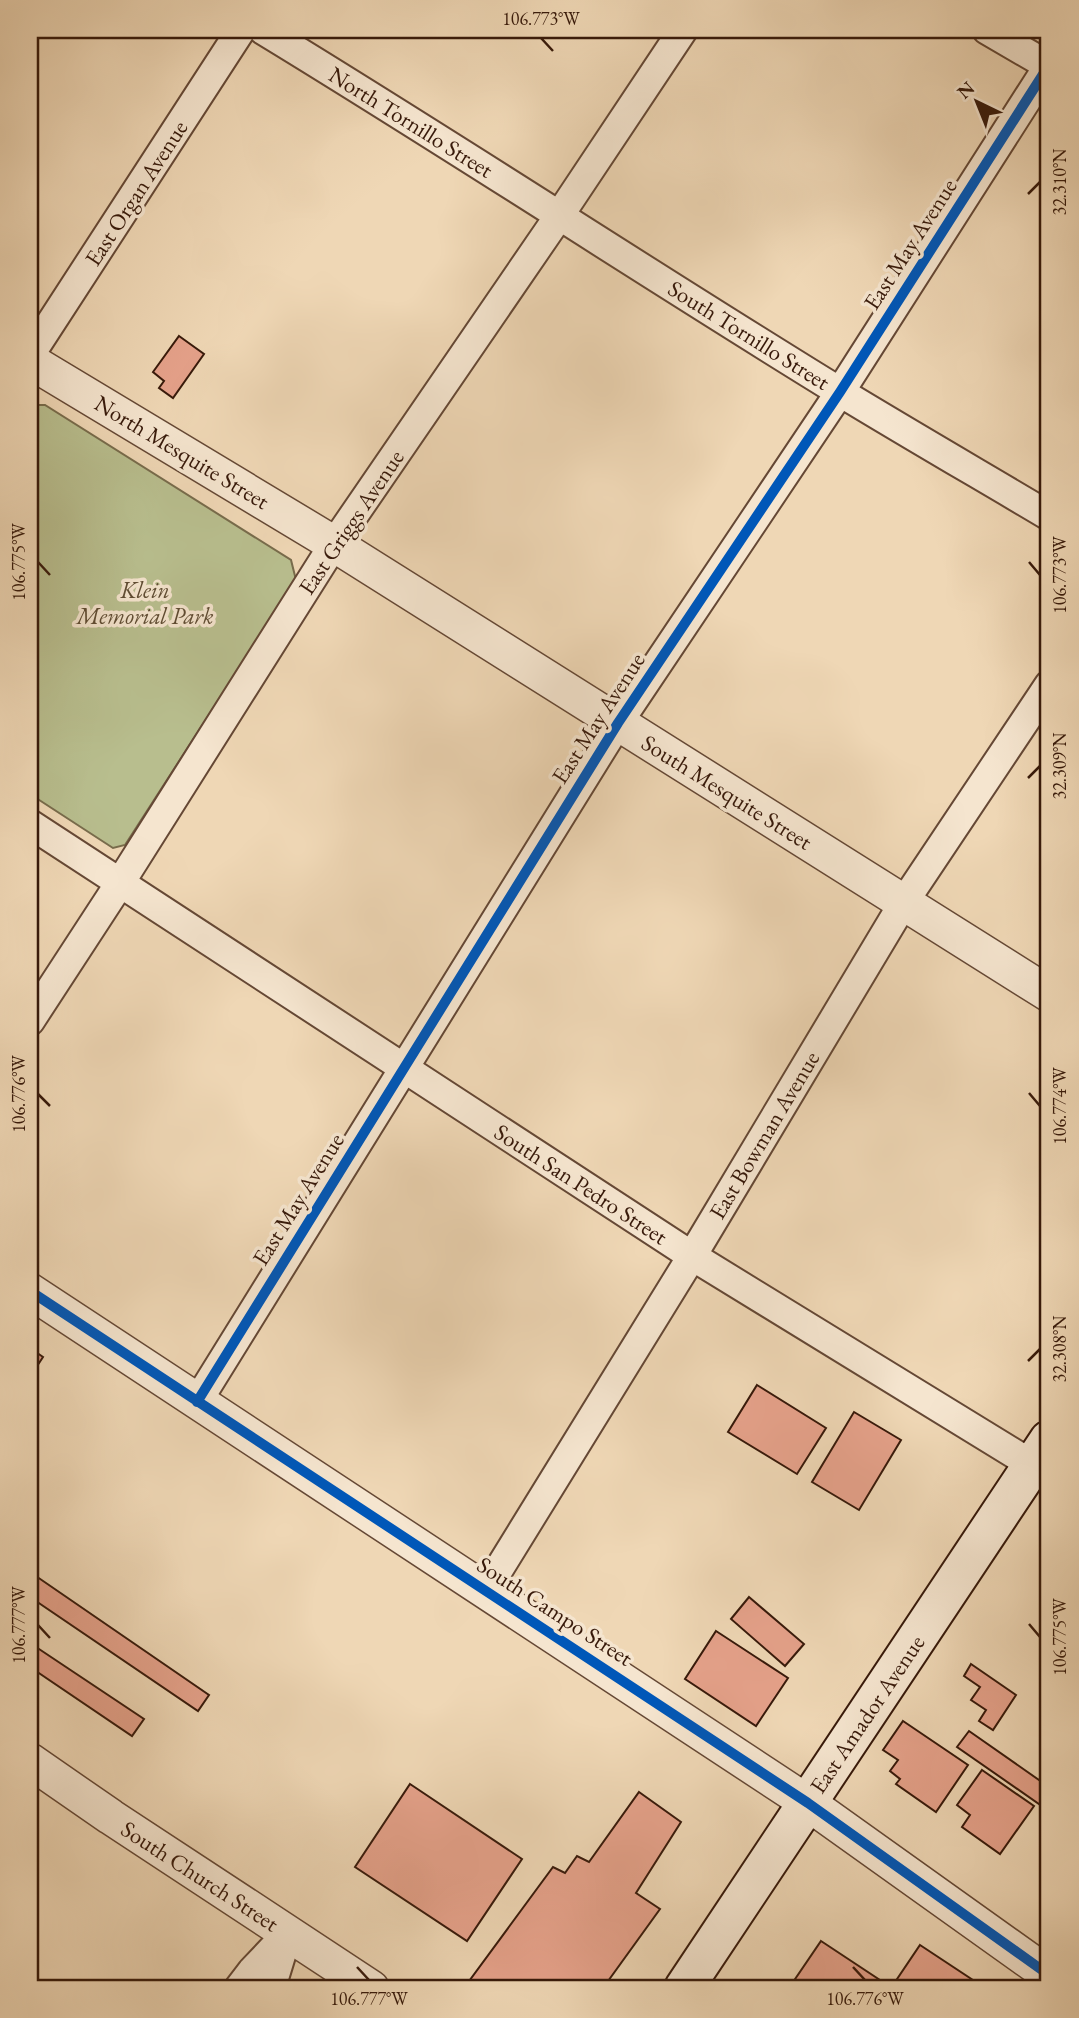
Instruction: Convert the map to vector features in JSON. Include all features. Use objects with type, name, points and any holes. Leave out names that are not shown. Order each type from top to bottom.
[{"type":"main road","name":"East Amador Avenue","points":[[684,1988],[1044,1460]]},
{"type":"street","name":"East Organ Avenue","points":[[30,358],[241,30]]},
{"type":"street","name":"North Tornillo Street","points":[[263,30],[406,117],[559,216]]},
{"type":"street","name":"East Griggs Avenue","points":[[30,1021],[334,544],[683,30]]},
{"type":"street","points":[[988,30],[1049,66]]},
{"type":"street","name":"East May Avenue","points":[[197,1402],[618,723],[840,392],[1049,66]]},
{"type":"street","name":"South Tornillo Street","points":[[559,216],[840,392],[1049,516]]},
{"type":"street","name":"North Mesquite Street","points":[[30,358],[334,544]]},
{"type":"street","name":"South Mesquite Street","points":[[334,544],[1049,995]]},
{"type":"street","name":"East Bowman Avenue","points":[[486,1590],[692,1256],[904,902],[1049,685]]},
{"type":"street","name":"South San Pedro Street","points":[[30,824],[692,1256],[1044,1460]]},
{"type":"street","name":"South Campo Street","points":[[30,1291],[808,1803],[1049,1975]]},
{"type":"street","name":"South Church Street","points":[[30,1761],[371,1988]]},
{"type":"street","points":[[239,1988],[288,1933]]},
{"type":"street","points":[[271,1988],[288,1933]]},
{"type":"green space","name":"Klein Memorial Park","points":[[30,405],[45,405],[291,560],[296,580],[125,845],[113,848],[30,794]]},
{"type":"building","points":[[179,336],[204,354],[173,398],[159,388],[164,381],[153,372]]},
{"type":"building","points":[[30,1348],[43,1357],[30,1377]]},
{"type":"building","points":[[757,1385],[826,1428],[797,1474],[728,1432]]},
{"type":"building","points":[[854,1412],[901,1440],[859,1510],[812,1482]]},
{"type":"building","points":[[30,1572],[209,1695],[198,1711],[30,1597]]},
{"type":"building","points":[[749,1597],[804,1644],[785,1666],[731,1619]]},
{"type":"building","points":[[716,1631],[788,1678],[756,1726],[685,1679]]},
{"type":"building","points":[[30,1643],[144,1719],[132,1736],[30,1667]]},
{"type":"building","points":[[971,1664],[1016,1695],[993,1730],[979,1721],[986,1710],[971,1700],[980,1687],[964,1676]]},
{"type":"building","points":[[903,1721],[968,1765],[936,1812],[896,1784],[900,1779],[890,1771],[898,1760],[883,1750]]},
{"type":"building","points":[[969,1731],[1049,1787],[1049,1811],[957,1747]]},
{"type":"building","points":[[982,1770],[1034,1806],[1000,1854],[962,1827],[970,1815],[957,1805]]},
{"type":"building","points":[[410,1784],[522,1859],[467,1941],[355,1867]]},
{"type":"building","points":[[639,1792],[681,1822],[636,1893],[660,1909],[603,1988],[464,1988],[553,1867],[565,1873],[577,1856],[589,1862]]},
{"type":"building","points":[[821,1941],[892,1988],[789,1988]]},
{"type":"building","points":[[920,1945],[985,1988],[891,1988]]},
{"type":"cycle path","points":[[197,1402],[618,723],[840,392],[1049,65]]},
{"type":"cycle path","points":[[30,1291],[808,1803],[1049,1975]]}]
